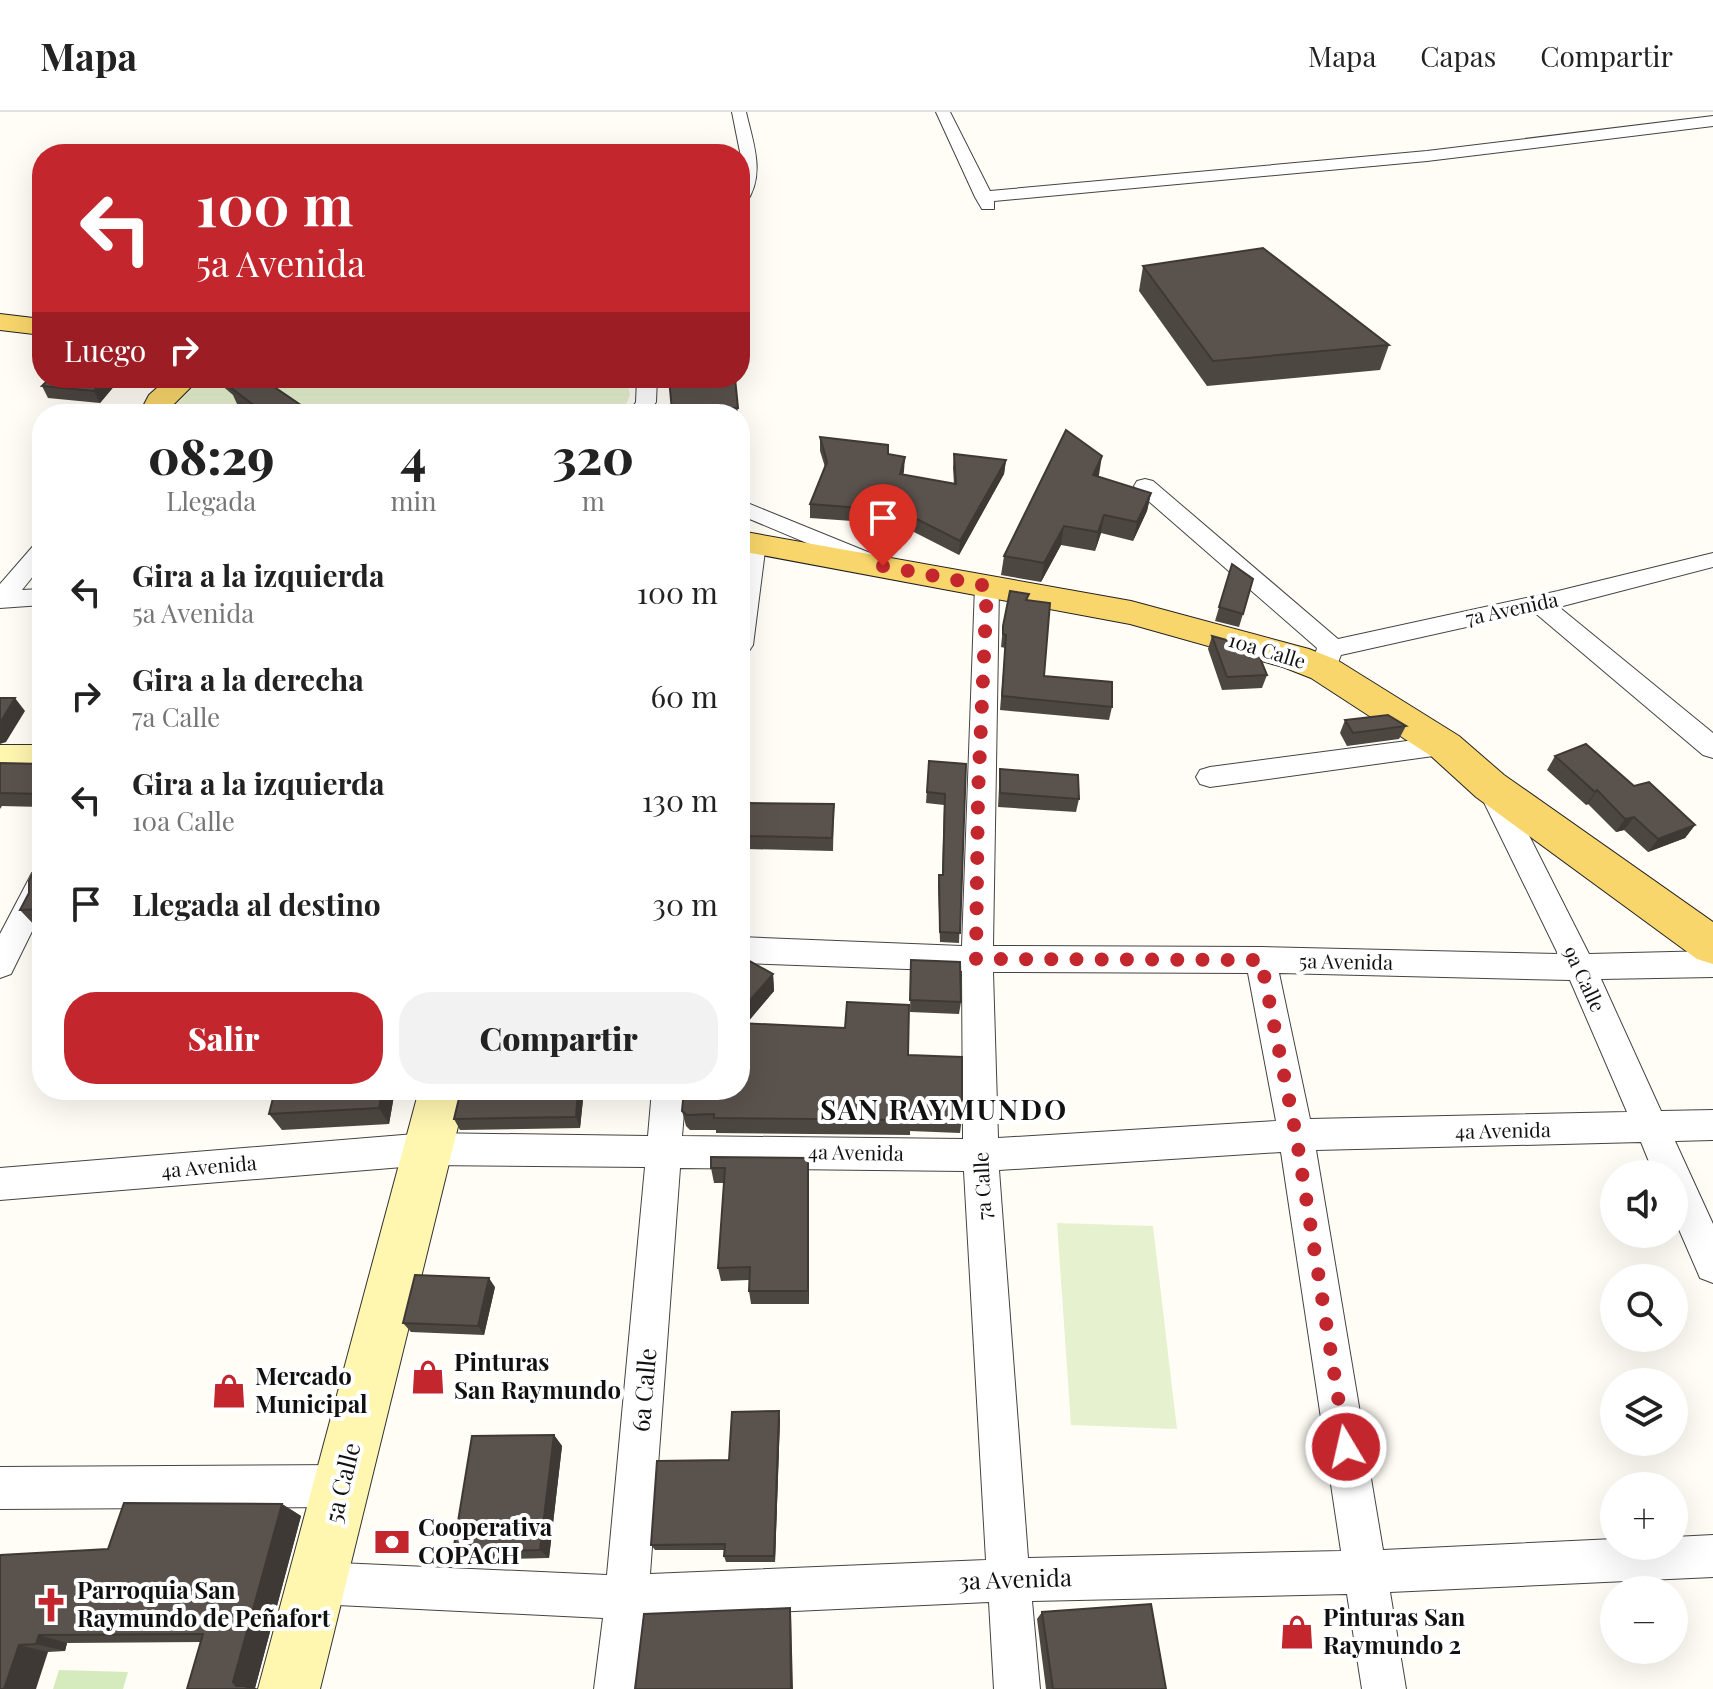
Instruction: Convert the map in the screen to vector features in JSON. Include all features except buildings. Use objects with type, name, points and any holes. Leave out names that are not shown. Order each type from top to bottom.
[{"type":"main road","points":[[0,322],[32,326]]},
{"type":"main road","points":[[159,404],[174,388]]},
{"type":"main road","name":"10a Calle","points":[[750,543],[1131,613],[1296,658],[1328,658],[1445,746],[1490,786],[1713,946]]},
{"type":"street","points":[[739,112],[745,144]]},
{"type":"street","points":[[943,112],[986,201],[1427,156],[1713,121]]},
{"type":"street","points":[[1145,486],[1328,658]]},
{"type":"street","points":[[750,511],[883,566]]},
{"type":"street","name":"7a Avenida","points":[[1328,658],[1713,560]]},
{"type":"street","points":[[1,599],[32,562]]},
{"type":"street","name":"7a Calle","points":[[987,586],[978,795],[976,959],[981,1155],[1017,1689]]},
{"type":"street","points":[[1,599],[32,597]]},
{"type":"street","points":[[1539,603],[1713,748]]},
{"type":"street","points":[[1210,777],[1445,746]]},
{"type":"street","points":[[0,759],[32,759]]},
{"type":"street","name":"9a Calle","points":[[1490,786],[1580,967],[1666,1160]]},
{"type":"street","points":[[14,947],[32,905]]},
{"type":"street","name":"5a Avenida","points":[[750,950],[976,959],[1261,960],[1580,967],[1713,964]]},
{"type":"street","points":[[1261,960],[1296,1135],[1384,1689]]},
{"type":"street","name":"5a Calle","points":[[289,1689],[440,1100]]},
{"type":"street","name":"6a Calle","points":[[617,1689],[668,1100]]},
{"type":"street","name":"4a Avenida","points":[[0,1184],[427,1149],[981,1155],[1296,1135],[1713,1125]]},
{"type":"street","name":"9a Calle","points":[[1688,1209],[1713,1265]]},
{"type":"street","points":[[0,1488],[342,1486]]},
{"type":"street","name":"3a Avenida","points":[[317,1583],[627,1597],[1009,1580],[1366,1572],[1713,1556]]},
{"type":"green space","points":[[182,388],[628,388],[630,395],[626,404],[169,404]]},
{"type":"green space","points":[[1057,1223],[1153,1226],[1177,1429],[1071,1425]]},
{"type":"green space","points":[[59,1670],[128,1672],[123,1689],[53,1689]]},
{"type":"place","name":"Pinturas San Raymundo","points":[[428,1377]]},
{"type":"place","name":"Mercado Municipal","points":[[229,1391]]},
{"type":"place","name":"Cooperativa COPACH","points":[[392,1542]]},
{"type":"place","name":"Parroquia San Raymundo de Peñafort","points":[[51,1605]]},
{"type":"place","name":"Pinturas San Raymundo 2","points":[[1297,1632]]},
{"type":"district","name":"SAN RAYMUNDO","points":[[944,1110]]},
{"type":"route","points":[[883,566],[987,586],[978,795],[976,959],[1261,960],[1296,1135],[1346,1447]]}]
